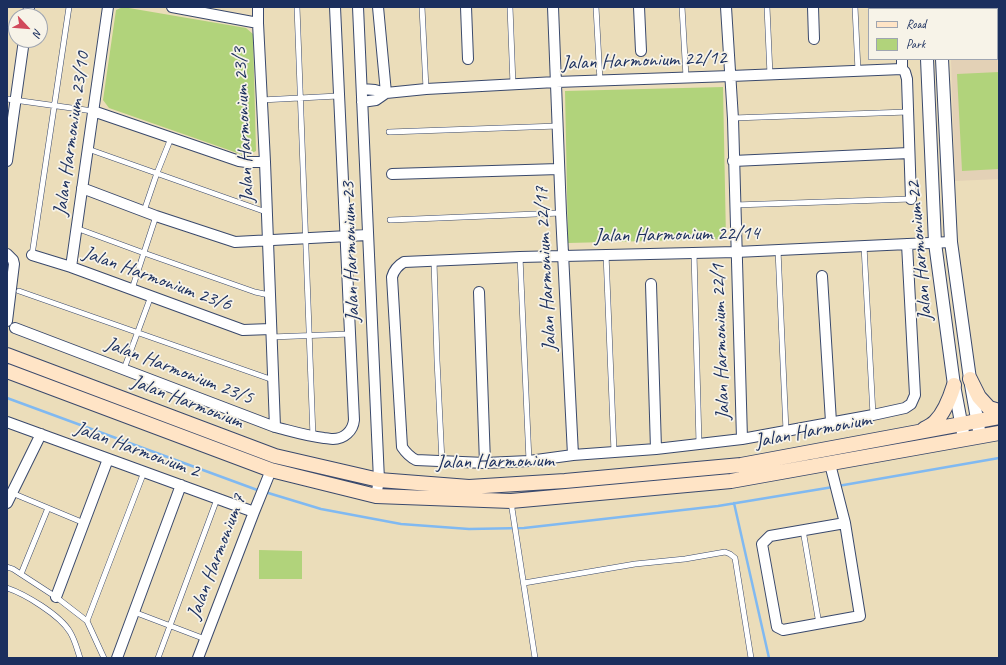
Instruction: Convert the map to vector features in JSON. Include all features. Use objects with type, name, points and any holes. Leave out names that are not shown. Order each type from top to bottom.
[{"type":"main road","name":"Jalan Harmonium","points":[[7,355],[275,456],[379,480],[468,487],[565,481],[741,465],[999,417]]},
{"type":"main road","name":"Jalan Harmonium","points":[[7,371],[271,470],[376,496],[511,501],[731,481],[999,433]]},
{"type":"main road","points":[[970,379],[979,397],[989,408],[999,411]]},
{"type":"main road","points":[[920,431],[935,422],[942,413],[949,402],[954,385]]},
{"type":"street","name":"Jalan Harmonium 23/10","points":[[71,267],[108,7]]},
{"type":"street","points":[[172,7],[258,23]]},
{"type":"street","name":"Jalan Harmonium 23/3","points":[[258,7],[275,427]]},
{"type":"street","points":[[335,7],[350,334]]},
{"type":"street","name":"Jalan Harmonium 23","points":[[358,7],[379,480],[376,496]]},
{"type":"street","points":[[378,7],[386,93]]},
{"type":"street","points":[[466,7],[468,59]]},
{"type":"street","name":"Jalan Harmonium 22/17","points":[[553,7],[560,213],[572,455]]},
{"type":"street","points":[[639,7],[641,51]]},
{"type":"street","name":"Jalan Harmonium 22/1","points":[[726,7],[733,118],[733,161],[742,439]]},
{"type":"street","points":[[812,7],[814,39]]},
{"type":"street","points":[[7,161],[11,99],[22,48]]},
{"type":"street","name":"Jalan Harmonium 22","points":[[927,60],[935,243],[954,385],[964,439]]},
{"type":"street","name":"Jalan Harmonium 22","points":[[942,60],[951,242],[970,379],[980,436]]},
{"type":"street","points":[[902,64],[907,79],[911,199]]},
{"type":"street","name":"Jalan Harmonium 22/12","points":[[362,89],[386,93],[426,89],[556,82],[858,71],[902,64]]},
{"type":"street","name":"Jalan Harmonium 22/12","points":[[362,102],[376,100],[386,93]]},
{"type":"street","points":[[93,111],[246,162],[265,162]]},
{"type":"street","points":[[733,161],[910,153]]},
{"type":"street","points":[[392,174],[559,169]]},
{"type":"street","points":[[82,188],[156,216],[235,242],[368,235]]},
{"type":"street","name":"Jalan Harmonium 22/14","points":[[442,462],[416,460],[406,453],[402,447],[392,277],[398,266],[404,262],[606,254],[736,252],[951,242]]},
{"type":"street","points":[[442,462],[485,463],[529,461],[572,455],[656,449],[742,439],[905,408],[911,404],[915,395],[907,244]]},
{"type":"street","points":[[7,320],[14,264],[9,255]]},
{"type":"street","name":"Jalan Harmonium 23/6","points":[[32,255],[71,267],[243,330],[271,333]]},
{"type":"street","points":[[822,276],[831,422]]},
{"type":"street","points":[[651,284],[656,449]]},
{"type":"street","points":[[479,292],[485,463]]},
{"type":"street","name":"Jalan Harmonium 23/5","points":[[15,328],[275,427],[313,437],[333,439],[346,435],[354,424],[350,334]]},
{"type":"street","name":"Jalan Harmonium 2","points":[[7,422],[254,512]]},
{"type":"street","points":[[7,503],[40,434]]},
{"type":"street","points":[[56,597],[108,459]]},
{"type":"street","points":[[830,464],[845,523],[860,616],[783,630],[777,627],[762,544],[770,536],[845,523]]},
{"type":"street","name":"Jalan Harmonium 7","points":[[198,658],[271,470]]},
{"type":"street","points":[[117,658],[181,485]]},
{"type":"lane","points":[[32,255],[69,7]]},
{"type":"lane","points":[[297,7],[313,437]]},
{"type":"lane","points":[[422,7],[426,89]]},
{"type":"lane","points":[[510,7],[513,85]]},
{"type":"lane","points":[[596,7],[600,81]]},
{"type":"lane","points":[[682,7],[686,77]]},
{"type":"lane","points":[[767,7],[770,75]]},
{"type":"lane","points":[[855,7],[858,71]]},
{"type":"lane","points":[[261,100],[338,96]]},
{"type":"lane","points":[[11,99],[93,111]]},
{"type":"lane","points":[[733,118],[908,112]]},
{"type":"lane","points":[[389,132],[558,126]]},
{"type":"lane","points":[[144,211],[171,138]]},
{"type":"lane","points":[[88,149],[266,212]]},
{"type":"lane","points":[[735,205],[911,199]]},
{"type":"lane","points":[[390,220],[560,213]]},
{"type":"lane","points":[[132,289],[156,216]]},
{"type":"lane","points":[[76,228],[254,292],[269,295]]},
{"type":"lane","points":[[864,246],[873,415]]},
{"type":"lane","points":[[778,250],[786,431]]},
{"type":"lane","points":[[694,253],[699,444]]},
{"type":"lane","points":[[606,254],[614,452]]},
{"type":"lane","points":[[520,257],[529,461]]},
{"type":"lane","points":[[434,261],[442,462]]},
{"type":"lane","points":[[19,291],[273,380]]},
{"type":"lane","points":[[124,369],[151,296]]},
{"type":"lane","points":[[271,333],[309,336],[350,334]]},
{"type":"lane","points":[[87,621],[144,472]]},
{"type":"lane","points":[[12,493],[84,523]]},
{"type":"lane","points":[[158,658],[217,499]]},
{"type":"lane","points":[[511,501],[535,658]]},
{"type":"lane","points":[[21,574],[48,508]]},
{"type":"lane","points":[[803,530],[819,624]]},
{"type":"lane","points":[[524,583],[635,564],[685,559],[725,552],[735,558],[751,658]]},
{"type":"lane","points":[[7,567],[13,569],[56,597],[87,621],[104,658]]},
{"type":"lane","points":[[7,588],[35,602],[65,624],[74,639],[80,658]]},
{"type":"lane","points":[[134,612],[205,639]]},
{"type":"shaded area","points":[[999,7],[999,179],[955,181],[951,60],[998,60],[998,8],[950,8]]},
{"type":"green space","points":[[123,7],[246,28],[253,34],[256,151],[246,156],[109,108],[103,100],[116,10]]},
{"type":"green space","points":[[999,72],[999,169],[962,171],[957,74]]},
{"type":"green space","points":[[723,87],[726,239],[568,243],[565,91]]},
{"type":"green space","points":[[259,550],[302,551],[302,579],[259,579]]},
{"type":"waterway","points":[[7,398],[260,491]]},
{"type":"waterway","points":[[838,486],[999,458]]},
{"type":"waterway","points":[[265,492],[321,509],[401,524],[469,529],[524,528],[718,506],[833,487]]},
{"type":"waterway","points":[[734,503],[769,658]]}]
